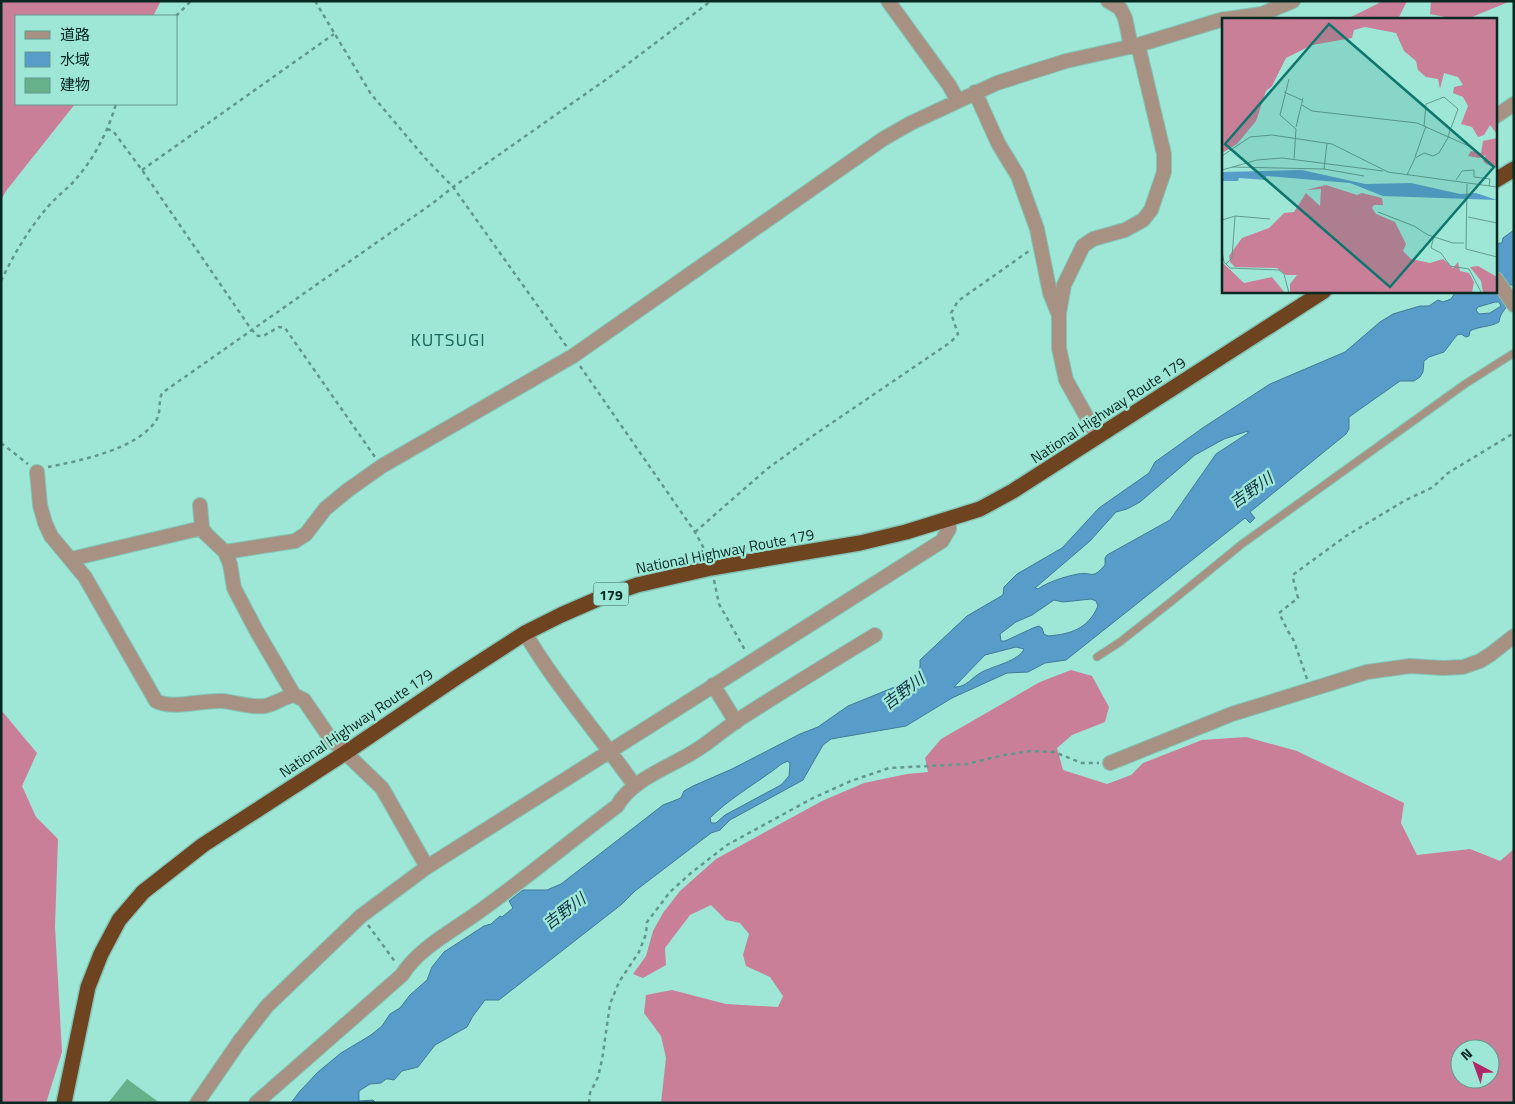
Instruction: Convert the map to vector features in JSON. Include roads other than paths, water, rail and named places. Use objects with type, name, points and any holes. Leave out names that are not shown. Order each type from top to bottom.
[{"type":"highway","points":[[1498,179],[1514,168]]},
{"type":"highway","name":"National Highway Route 179","points":[[64,1103],[88,987],[119,920],[143,892],[203,845],[345,753],[457,676],[525,633],[561,614],[637,585],[711,568],[860,543],[950,520],[980,509],[1013,491],[1322,292]]},
{"type":"street","points":[[888,1],[949,85],[958,102]]},
{"type":"street","points":[[1098,437],[1066,380],[1059,348],[1059,313],[1064,285],[1083,246],[1093,239],[1124,230],[1143,220],[1151,210],[1164,172],[1164,154],[1135,46],[1120,8],[1108,1]]},
{"type":"street","points":[[1235,18],[1262,14],[1293,1]]},
{"type":"street","points":[[225,552],[295,541],[306,534],[325,509],[382,466],[573,356],[883,139],[911,123],[997,82],[1066,61],[1135,46],[1222,20]]},
{"type":"street","points":[[975,92],[998,143],[1018,176],[1037,229],[1050,293],[1059,313]]},
{"type":"street","points":[[1498,115],[1514,104]]},
{"type":"street","points":[[1498,282],[1514,305]]},
{"type":"street","points":[[37,472],[38,492],[45,523],[51,536],[85,577],[156,701],[164,705],[224,701],[255,706],[267,705],[294,695]]},
{"type":"street","points":[[200,505],[202,528],[225,552],[230,564],[234,588],[294,695],[304,700],[330,738],[382,788],[427,868]]},
{"type":"street","points":[[197,1103],[239,1042],[267,1006],[361,916],[427,868],[610,750],[942,541],[949,529],[950,520]]},
{"type":"street","points":[[71,559],[202,528]]},
{"type":"street","points":[[525,633],[635,786]]},
{"type":"street","points":[[256,1103],[402,975],[421,952],[486,907],[617,806],[621,798],[635,786],[694,752],[807,675],[875,635]]},
{"type":"street","points":[[1110,763],[1232,714],[1367,672],[1410,666],[1464,667],[1480,661],[1514,636]]},
{"type":"street","points":[[713,686],[736,722]]},
{"type":"lane","points":[[1097,657],[1120,642],[1242,544],[1465,384],[1514,353]]},
{"type":"water","name":"吉野川","points":[[1514,230],[1514,285],[1506,285],[1509,290],[1514,290],[1514,299],[1503,312],[1499,322],[1474,329],[1466,337],[1461,334],[1457,335],[1444,352],[1429,357],[1424,361],[1423,372],[1420,377],[1414,381],[1400,381],[1349,417],[1349,429],[1346,434],[1250,512],[1255,518],[1250,523],[1245,518],[1066,660],[1045,663],[1028,672],[1007,673],[952,698],[906,726],[831,739],[823,745],[803,780],[730,820],[720,830],[711,833],[499,1000],[485,1000],[467,1027],[435,1045],[418,1067],[402,1071],[394,1080],[386,1079],[381,1083],[370,1084],[359,1091],[359,1101],[373,1100],[376,1103],[291,1103],[318,1072],[341,1053],[382,1026],[390,1014],[400,1008],[410,995],[427,980],[432,967],[444,952],[484,926],[491,924],[500,916],[502,917],[513,908],[509,901],[523,890],[547,890],[561,884],[663,805],[681,798],[684,791],[818,727],[848,706],[902,684],[914,676],[920,667],[920,660],[967,616],[1003,595],[1004,587],[1017,574],[1062,548],[1099,508],[1149,473],[1155,462],[1270,384],[1345,352],[1380,322],[1393,314],[1420,306],[1429,306],[1438,300],[1443,302],[1451,299],[1455,293],[1498,292],[1498,244],[1502,243],[1503,238]],"holes":[[[1499,302],[1501,306],[1490,313],[1479,314],[1476,310],[1478,307]],[[1248,431],[1248,433],[1216,454],[1170,520],[1107,555],[1105,565],[1097,573],[1073,575],[1038,589],[1035,588],[1090,541],[1116,512],[1140,502],[1195,455],[1224,439]],[[1091,599],[1096,601],[1098,606],[1089,620],[1078,629],[1064,634],[1048,636],[1044,634],[1039,626],[1001,641],[1000,634],[1016,622],[1032,615],[1054,600],[1063,602]],[[1016,647],[1024,649],[1017,657],[978,674],[962,686],[954,687],[985,655]],[[788,761],[790,764],[789,776],[781,785],[725,815],[716,823],[711,823],[710,818],[724,805]]]},
{"type":"district","name":"KUTSUGI","points":[[448,339]]}]
